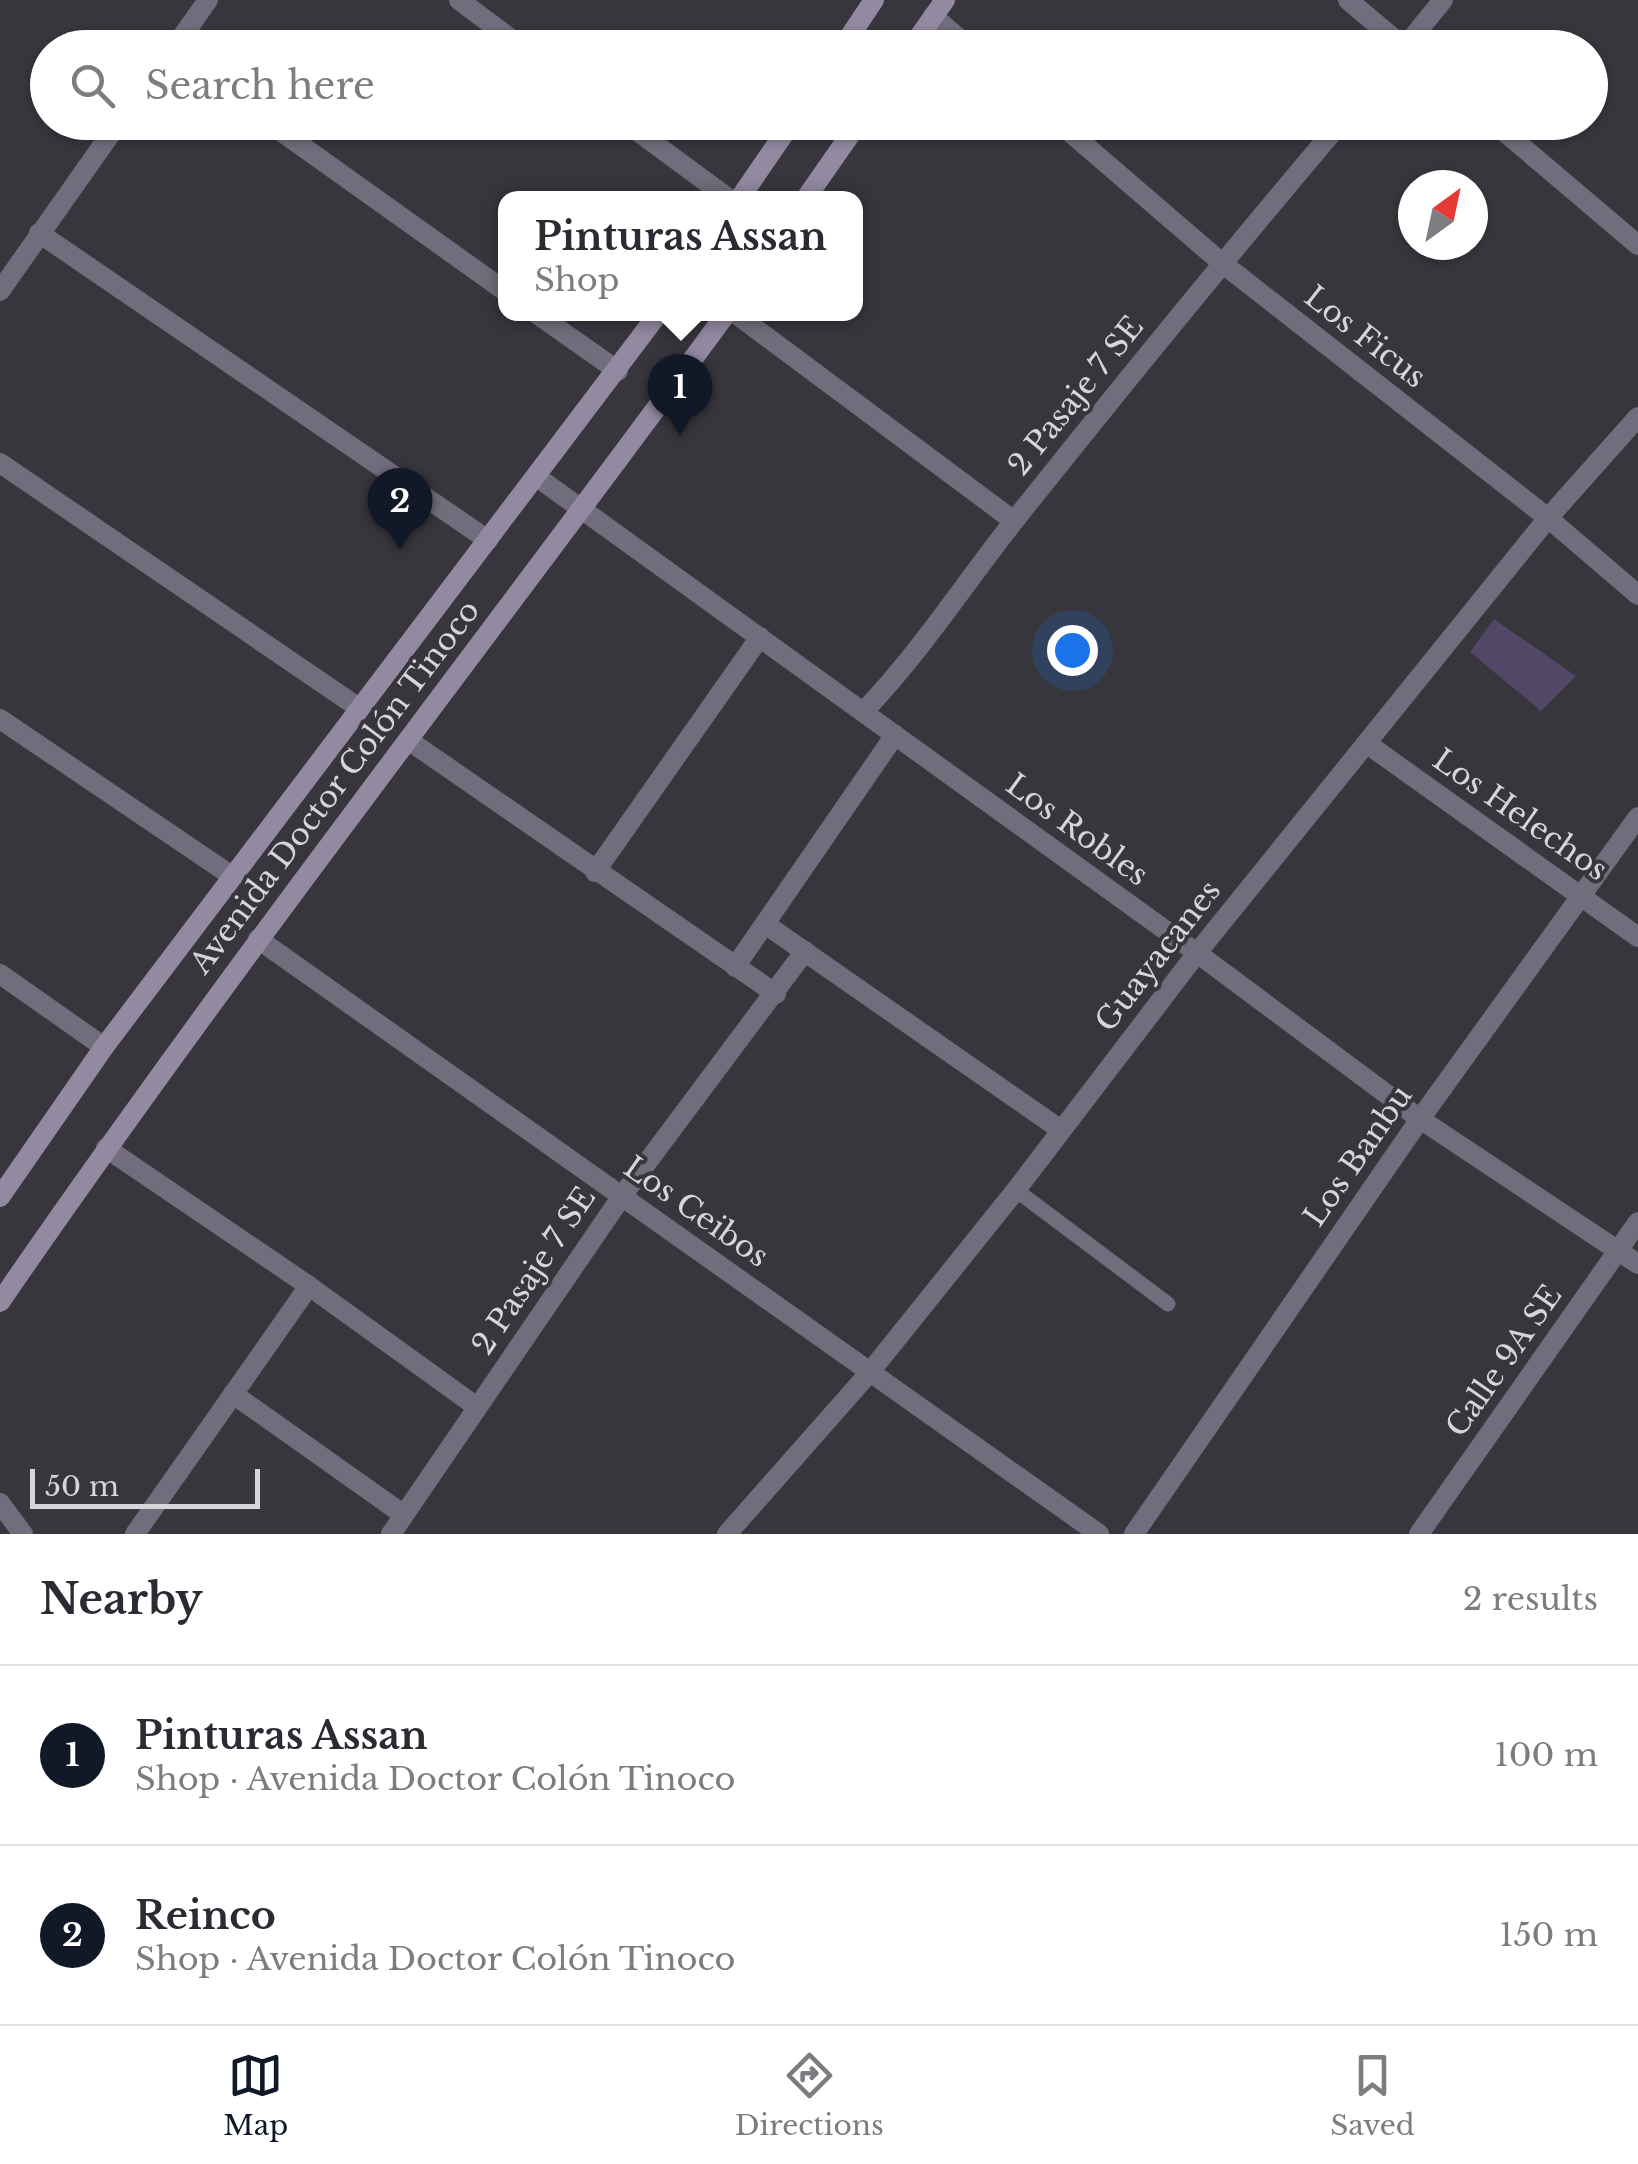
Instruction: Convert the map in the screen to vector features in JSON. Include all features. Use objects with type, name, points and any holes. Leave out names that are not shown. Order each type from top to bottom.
[{"type":"main road","points":[[854,30],[874,0]]},
{"type":"main road","points":[[924,30],[939,8]]},
{"type":"main road","points":[[745,191],[780,140]]},
{"type":"main road","points":[[811,191],[846,140]]},
{"type":"main road","name":"Avenida Doctor Colón Tinoco","points":[[0,1197],[104,1047],[653,321]]},
{"type":"main road","name":"Avenida Doctor Colón Tinoco","points":[[0,1302],[258,939],[721,321]]},
{"type":"street","points":[[187,30],[208,0]]},
{"type":"street","points":[[459,0],[500,30]]},
{"type":"street","points":[[1348,0],[1384,30]]},
{"type":"street","points":[[1418,30],[1443,0]]},
{"type":"street","points":[[939,8],[956,30]]},
{"type":"street","points":[[0,291],[106,140]]},
{"type":"street","points":[[293,140],[498,286]]},
{"type":"street","points":[[649,140],[719,191]]},
{"type":"street","name":"Los Ficus","points":[[1079,140],[1222,263],[1548,518],[1638,595]]},
{"type":"street","name":"2 Pasaje 7 SE","points":[[864,712],[900,674],[1014,521],[1326,140]]},
{"type":"street","points":[[1514,140],[1638,245]]},
{"type":"street","points":[[39,232],[488,540]]},
{"type":"street","points":[[547,321],[618,370]]},
{"type":"street","points":[[745,321],[1014,521]]},
{"type":"street","name":"Guayacanes","points":[[727,1534],[870,1372],[1016,1190],[1197,953],[1548,518],[1638,417]]},
{"type":"street","points":[[0,463],[359,708]]},
{"type":"street","name":"Los Robles","points":[[537,477],[1197,953],[1420,1119],[1638,1264]]},
{"type":"street","points":[[595,872],[760,637]]},
{"type":"street","points":[[0,719],[232,876]]},
{"type":"street","points":[[736,966],[895,735]]},
{"type":"street","points":[[408,740],[776,994]]},
{"type":"street","name":"Los Helechos","points":[[1366,743],[1638,937]]},
{"type":"street","name":"Los Banbu","points":[[1134,1534],[1420,1119],[1638,817]]},
{"type":"street","points":[[765,924],[1061,1130]]},
{"type":"street","name":"Los Ceibos","points":[[258,939],[1099,1534]]},
{"type":"street","name":"2 Pasaje 7 SE","points":[[391,1534],[622,1196],[805,951]]},
{"type":"street","points":[[0,974],[104,1047]]},
{"type":"street","points":[[106,1148],[309,1286],[477,1408]]},
{"type":"street","name":"Calle 9A SE","points":[[1419,1534],[1638,1222]]},
{"type":"street","points":[[134,1534],[309,1286]]},
{"type":"street","points":[[233,1394],[404,1514]]},
{"type":"street","points":[[0,1503],[23,1534]]},
{"type":"lane","points":[[1016,1190],[1168,1304]]},
{"type":"building","points":[[1494,619],[1576,676],[1541,711],[1470,652]]},
{"type":"place","name":"Pinturas Assan","points":[[680,436]]},
{"type":"place","name":"Reinco","points":[[400,550]]}]
